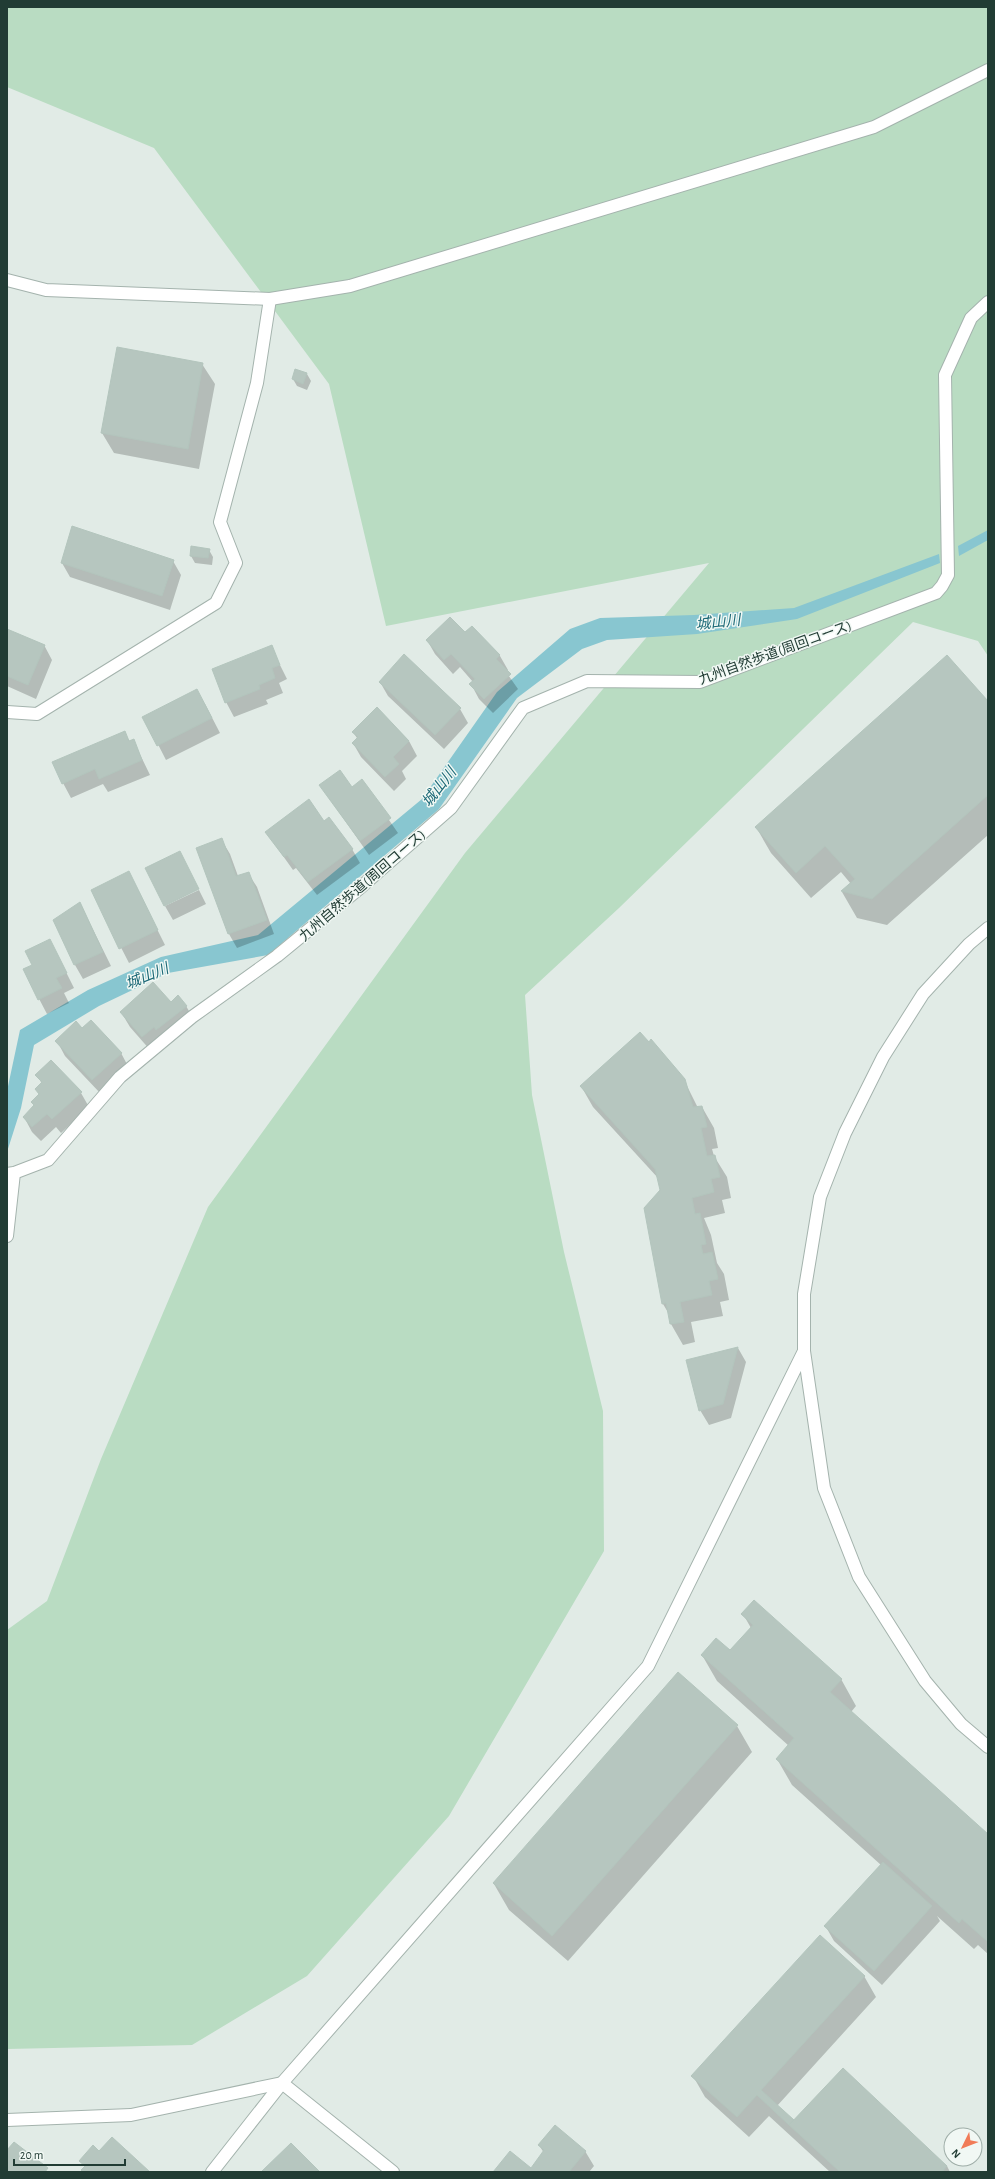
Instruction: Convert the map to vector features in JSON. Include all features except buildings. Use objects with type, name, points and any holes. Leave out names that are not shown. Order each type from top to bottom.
[{"type":"street","points":[[7,280],[46,290],[270,298],[350,286],[874,127],[988,70]]},
{"type":"street","points":[[7,712],[37,714],[216,603],[236,563],[220,522],[258,383],[270,298]]},
{"type":"street","name":"九州自然歩道(周回コース)","points":[[11,1173],[48,1160],[120,1077],[192,1017],[277,956],[361,887],[452,808],[523,708],[586,681],[700,682],[936,593],[948,575],[945,375],[971,318],[988,302]]},
{"type":"street","points":[[988,928],[969,944],[923,994],[883,1057],[845,1133],[820,1197],[804,1294],[804,1351],[824,1488],[859,1577],[925,1681],[961,1724],[988,1747]]},
{"type":"street","points":[[7,1236],[11,1173]]},
{"type":"street","points":[[212,2172],[282,2083],[648,1666],[804,1351]]},
{"type":"street","points":[[7,2120],[131,2115],[282,2083]]},
{"type":"street","points":[[282,2083],[393,2172]]},
{"type":"green space","points":[[7,7],[988,7],[988,656],[978,641],[913,622],[619,908],[525,995],[532,1095],[564,1252],[603,1411],[604,1551],[449,1816],[307,1976],[192,2045],[7,2049],[7,1630],[47,1601],[101,1459],[208,1207],[465,853],[709,563],[386,626],[329,384],[154,148],[7,87]]},
{"type":"water","points":[[988,530],[988,540],[959,556],[958,546]]},
{"type":"water","name":"城山川","points":[[939,554],[940,563],[797,619],[697,634],[607,640],[582,649],[517,698],[439,809],[268,955],[168,973],[99,1006],[34,1045],[21,1108],[7,1152],[7,1091],[20,1030],[88,990],[161,957],[258,935],[422,799],[497,692],[570,629],[600,618],[694,615],[794,608]]}]
